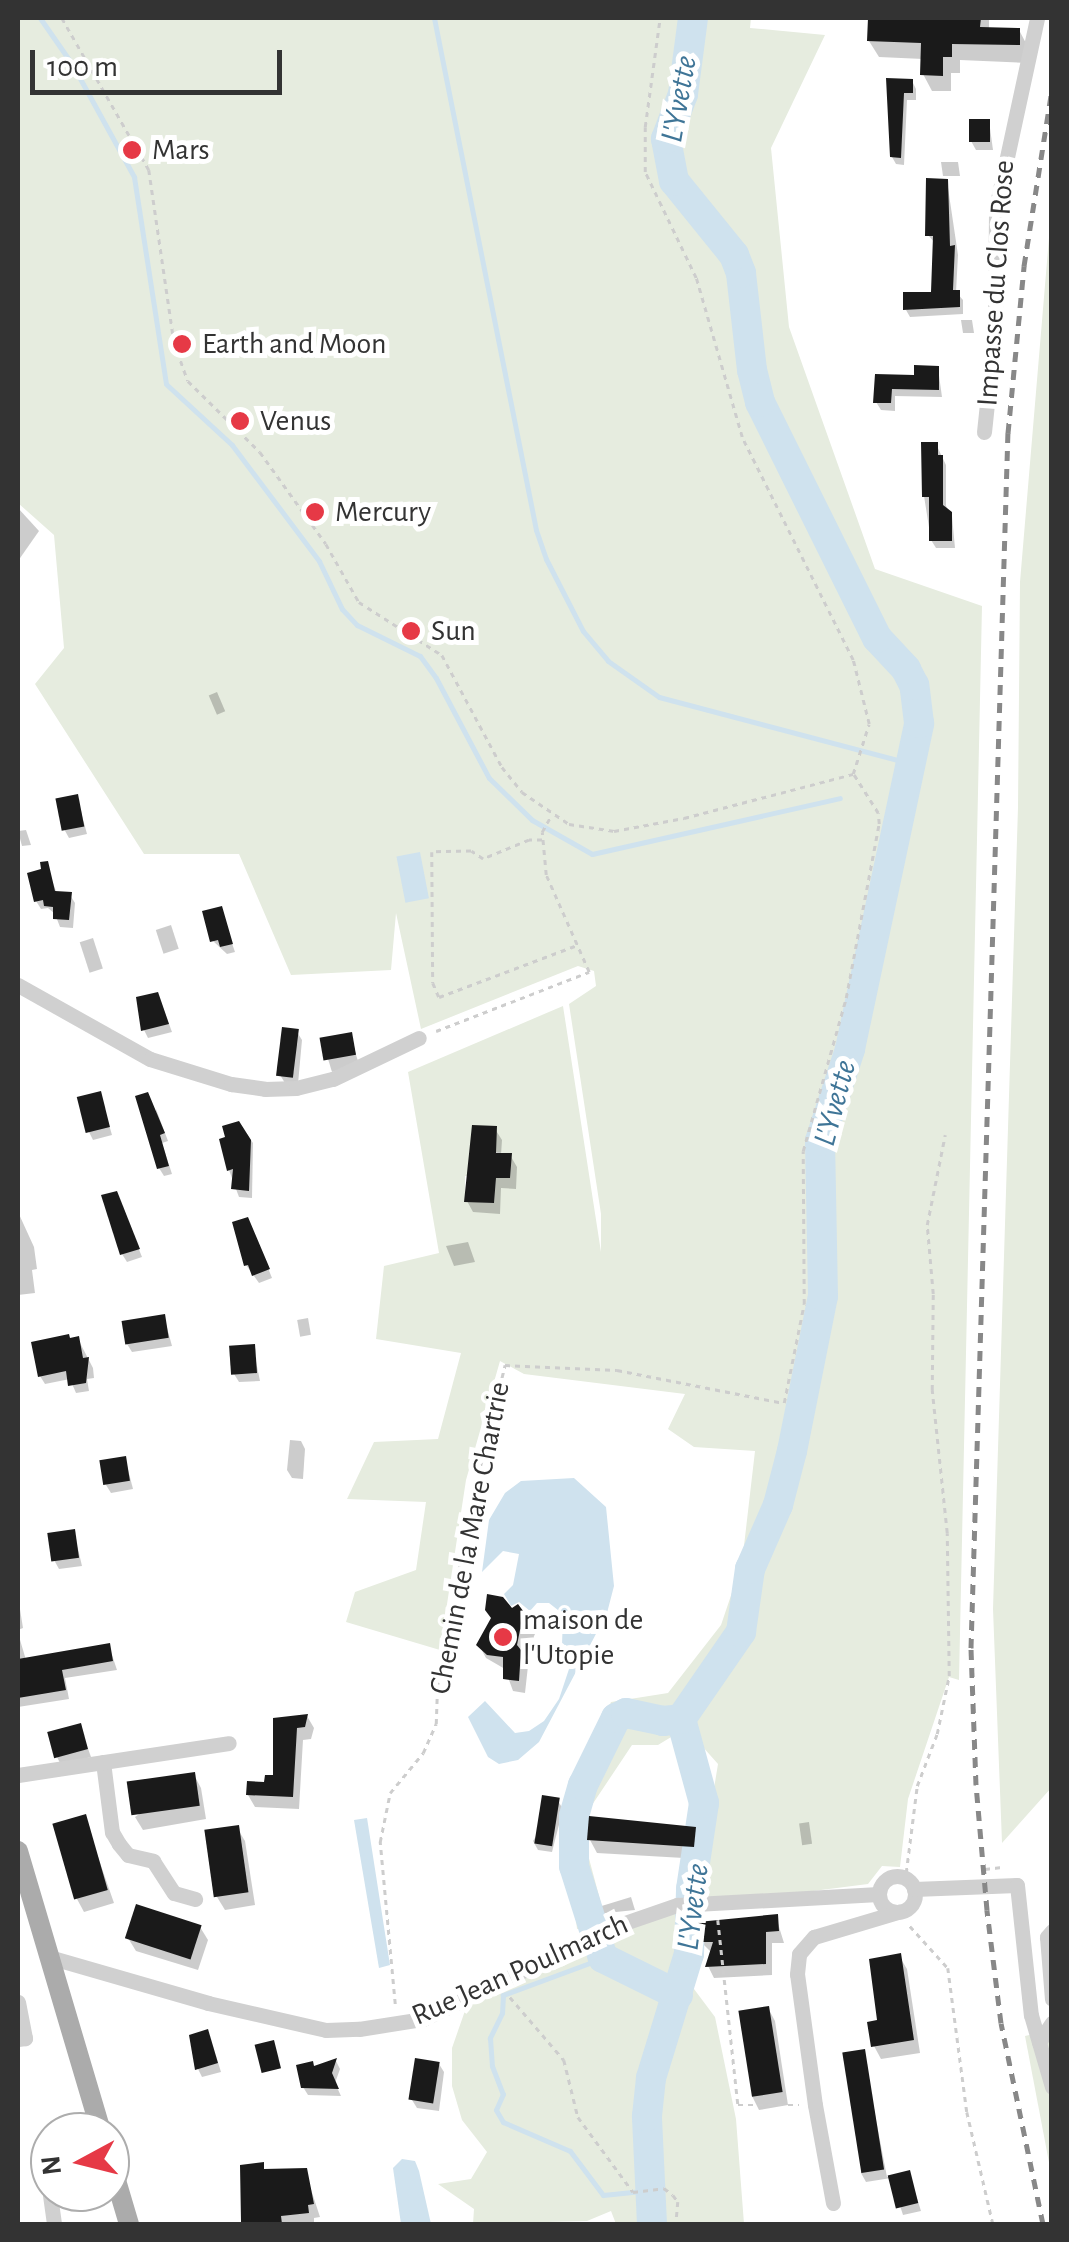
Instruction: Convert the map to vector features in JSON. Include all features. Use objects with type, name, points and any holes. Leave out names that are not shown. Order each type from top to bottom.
[{"type":"main road","points":[[18,1851],[96,2112]]},
{"type":"street","name":"Impasse du Clos Rose","points":[[984,432],[995,327],[996,208],[1037,18]]},
{"type":"street","points":[[18,985],[150,1059],[231,1084],[296,1088],[334,1079],[419,1038]]},
{"type":"street","points":[[18,1775],[229,1743]]},
{"type":"street","points":[[102,1762],[112,1832],[119,1844],[128,1855],[153,1861],[174,1893],[195,1899]]},
{"type":"street","points":[[901,1911],[883,1905],[879,1894],[891,1877],[911,1884],[1017,1885],[1031,2015],[1052,2087]]},
{"type":"street","points":[[833,2203],[797,1974],[799,1954],[814,1937],[901,1911],[912,1904],[911,1884]]},
{"type":"street","name":"Rue Jean Poulmarch","points":[[49,1957],[208,2004],[326,2030],[397,2024],[448,2009],[612,1927],[677,1906],[879,1894]]},
{"type":"street","points":[[1052,1932],[1047,1937],[1052,1999]]},
{"type":"street","points":[[18,2002],[21,2039]]},
{"type":"street","points":[[1039,2042],[1052,2024]]},
{"type":"path","points":[[62,18],[149,170],[181,369],[196,392],[260,452],[326,544],[359,602],[442,655],[502,767],[522,792],[552,815],[593,830],[614,832],[853,774],[866,741],[868,708],[853,660],[742,436],[693,268],[645,172],[645,128],[660,18]]},
{"type":"path","name":"Chemin de la Mare Chartrie","points":[[397,2024],[380,1842],[390,1794],[423,1753],[436,1724],[437,1687],[470,1504],[505,1366],[618,1370],[784,1403],[804,1304],[804,1151],[846,998],[879,824],[878,813],[853,774]]},
{"type":"path","points":[[419,1038],[589,972],[546,875],[542,832],[552,815]]},
{"type":"path","points":[[542,840],[529,840],[482,860],[471,852],[432,852],[433,983],[439,997],[577,945]]},
{"type":"path","points":[[911,1884],[905,1862],[915,1828],[917,1786],[937,1734],[949,1676],[948,1532],[932,1390],[933,1294],[927,1225],[945,1134]]},
{"type":"path","points":[[709,1902],[738,2105],[815,2105]]},
{"type":"path","points":[[901,1911],[948,1968],[967,2112],[993,2224]]},
{"type":"path","points":[[510,1998],[564,2060],[578,2118],[632,2192],[664,2188],[678,2202],[676,2224]]},
{"type":"shaded area","points":[[751,18],[750,28],[825,35],[771,148],[789,327],[875,569],[982,606],[959,1680],[949,1677],[908,1799],[900,1867],[882,1866],[868,1884],[695,1906],[694,1989],[715,2017],[736,2119],[744,2224],[616,2224],[611,2211],[587,2221],[473,2224],[474,2209],[438,2184],[471,2179],[487,2152],[462,2120],[452,2086],[452,2048],[467,2005],[589,1939],[695,1905],[718,1764],[686,1728],[658,1745],[632,1745],[588,1811],[587,1851],[606,1922],[577,1929],[565,1809],[611,1702],[668,1693],[721,1625],[742,1563],[755,1451],[694,1447],[668,1429],[685,1394],[524,1374],[500,1361],[466,1480],[440,1650],[346,1622],[355,1592],[416,1570],[426,1502],[347,1499],[374,1442],[438,1439],[461,1353],[376,1339],[384,1266],[439,1253],[408,1072],[563,1006],[601,1252],[601,1214],[569,1004],[596,986],[594,971],[578,966],[421,1029],[396,913],[391,970],[291,975],[239,854],[144,854],[35,684],[64,648],[54,535],[18,503],[18,20]],"holes":[[[472,1126],[496,1126],[496,1152],[511,1154],[510,1178],[496,1178],[494,1203],[465,1201],[465,1176],[475,1176]]]},
{"type":"shaded area","points":[[1051,214],[1052,1787],[1002,1843],[993,1609],[1018,807],[1020,582]]},
{"type":"shaded area","points":[[1051,2030],[1051,2173],[1025,2036]]},
{"type":"water","points":[[420,852],[429,898],[405,903],[396,857]]},
{"type":"water","points":[[574,1478],[606,1507],[614,1586],[607,1613],[539,1742],[518,1760],[499,1764],[488,1757],[468,1717],[485,1701],[515,1733],[529,1731],[544,1721],[559,1699],[569,1669],[570,1648],[562,1645],[563,1614],[549,1603],[537,1603],[530,1611],[519,1602],[511,1606],[504,1594],[513,1585],[519,1554],[503,1551],[482,1572],[489,1520],[505,1493],[521,1481]]},
{"type":"water","points":[[367,1818],[390,1965],[379,1968],[354,1820]]},
{"type":"water","points":[[402,2159],[415,2161],[431,2224],[401,2224],[393,2168]]},
{"type":"building","points":[[868,18],[981,18],[980,27],[1020,28],[1020,45],[952,44],[952,57],[943,57],[943,76],[920,75],[921,43],[867,41]]},
{"type":"building","points":[[886,78],[913,79],[913,93],[904,93],[901,158],[890,157]]},
{"type":"building","points":[[969,119],[990,119],[990,142],[969,142]]},
{"type":"building","points":[[926,178],[948,179],[950,246],[955,245],[953,290],[960,290],[960,307],[903,310],[903,292],[931,292],[933,236],[925,236]]},
{"type":"building","points":[[914,365],[939,366],[939,390],[892,389],[891,403],[873,403],[875,374],[914,375]]},
{"type":"building","points":[[921,442],[938,442],[938,455],[943,455],[943,505],[952,512],[952,541],[929,541],[929,497],[922,497]]},
{"type":"building","points":[[78,794],[84,826],[62,831],[55,798]]},
{"type":"building","points":[[48,861],[55,891],[72,892],[69,920],[53,919],[53,907],[44,906],[43,900],[34,902],[27,873],[41,869],[40,862]]},
{"type":"building","points":[[222,906],[233,944],[220,947],[218,940],[210,942],[202,911]]},
{"type":"building","points":[[158,992],[169,1024],[141,1031],[136,997]]},
{"type":"building","points":[[282,1027],[299,1029],[293,1078],[276,1076]]},
{"type":"building","points":[[352,1032],[356,1055],[323,1060],[320,1038]]},
{"type":"building","points":[[101,1091],[110,1127],[86,1133],[77,1097]]},
{"type":"building","points":[[148,1092],[165,1133],[160,1135],[169,1166],[157,1169],[135,1096]]},
{"type":"building","points":[[239,1121],[251,1140],[249,1191],[231,1189],[233,1169],[227,1171],[219,1139],[225,1137],[222,1126]]},
{"type":"building","points":[[472,1125],[497,1126],[496,1153],[512,1153],[510,1178],[496,1178],[494,1203],[464,1202]]},
{"type":"building","points":[[117,1191],[140,1249],[120,1255],[101,1195]]},
{"type":"building","points":[[248,1217],[270,1269],[252,1276],[248,1265],[244,1266],[232,1222]]},
{"type":"building","points":[[165,1314],[169,1338],[125,1345],[122,1321]]},
{"type":"building","points":[[69,1334],[70,1338],[79,1336],[83,1358],[89,1357],[86,1383],[68,1386],[66,1371],[38,1377],[31,1342]]},
{"type":"building","points":[[255,1344],[257,1373],[231,1375],[229,1346]]},
{"type":"building","points":[[126,1456],[130,1481],[103,1485],[99,1460]]},
{"type":"building","points":[[75,1529],[79,1558],[51,1562],[47,1533]]},
{"type":"building","name":"maison de l'Utopie","points":[[487,1594],[503,1597],[512,1608],[518,1604],[529,1619],[520,1630],[517,1645],[521,1650],[519,1681],[503,1679],[503,1657],[487,1655],[476,1645],[491,1618],[485,1610]]},
{"type":"building","points":[[110,1643],[113,1661],[62,1670],[66,1690],[18,1698],[18,1659]]},
{"type":"building","points":[[308,1714],[305,1727],[297,1728],[293,1797],[246,1795],[247,1781],[264,1782],[265,1775],[273,1775],[273,1718]]},
{"type":"building","points":[[81,1723],[88,1749],[54,1758],[47,1732]]},
{"type":"building","points":[[195,1772],[200,1806],[131,1815],[127,1782]]},
{"type":"building","points":[[542,1795],[560,1798],[552,1846],[534,1843]]},
{"type":"building","points":[[86,1814],[108,1890],[74,1900],[52,1824]]},
{"type":"building","points":[[589,1816],[696,1827],[694,1847],[587,1840]]},
{"type":"building","points":[[239,1825],[248,1892],[214,1897],[204,1830]]},
{"type":"building","points":[[136,1904],[202,1925],[190,1960],[125,1938]]},
{"type":"building","points":[[778,1914],[779,1931],[766,1932],[766,1964],[705,1967],[713,1942],[699,1942],[698,1922]]},
{"type":"building","points":[[901,1953],[914,2040],[871,2047],[867,2022],[877,2020],[869,1959]]},
{"type":"building","points":[[769,2006],[783,2092],[752,2097],[738,2011]]},
{"type":"building","points":[[208,2029],[218,2063],[195,2070],[189,2035]]},
{"type":"building","points":[[274,2040],[281,2068],[262,2073],[255,2045]]},
{"type":"building","points":[[865,2049],[884,2169],[861,2173],[842,2053]]},
{"type":"building","points":[[337,2058],[332,2073],[339,2089],[301,2088],[296,2065],[313,2061],[314,2066]]},
{"type":"building","points":[[415,2058],[440,2062],[433,2103],[408,2099]]},
{"type":"building","points":[[264,2162],[264,2169],[307,2168],[314,2204],[308,2205],[309,2213],[281,2216],[282,2224],[241,2222],[240,2165]]},
{"type":"building","points":[[910,2170],[918,2203],[896,2209],[888,2176]]},
{"type":"waterway","points":[[40,18],[72,64],[134,177],[166,384],[232,445],[319,561],[342,609],[357,625],[420,656],[436,678],[489,778],[532,820],[592,854],[840,798]]},
{"type":"waterway","points":[[434,18],[536,530],[546,559],[583,631],[608,661],[659,697],[913,764]]},
{"type":"waterway","name":"L'Yvette","points":[[652,2224],[647,2116],[651,2078],[689,1954],[691,1889],[704,1803],[681,1719],[741,1632],[750,1569],[778,1505],[792,1451],[823,1296],[820,1141],[850,1049],[919,723],[914,685],[906,669],[877,638],[760,402],[752,370],[741,273],[734,255],[674,181],[666,139],[683,94],[693,18]]},
{"type":"waterway","points":[[678,1995],[603,1958],[574,1866],[574,1816],[583,1785],[616,1718],[626,1713],[663,1721],[681,1719]]},
{"type":"waterway","points":[[603,1958],[503,1995],[502,2013],[490,2038],[492,2066],[503,2094],[496,2110],[503,2122],[570,2151],[603,2195],[652,2190]]},
{"type":"railway","points":[[1043,2224],[1001,2023],[976,1785],[971,1648],[1008,433],[1024,266],[1052,90]]},
{"type":"place","name":"Mars","points":[[132,150]]},
{"type":"place","name":"Earth and Moon","points":[[182,344]]},
{"type":"place","name":"Venus","points":[[240,421]]},
{"type":"place","name":"Mercury","points":[[315,512]]},
{"type":"place","name":"Sun","points":[[411,631]]},
{"type":"place","name":"maison de l'Utopie","points":[[503,1637]]}]
